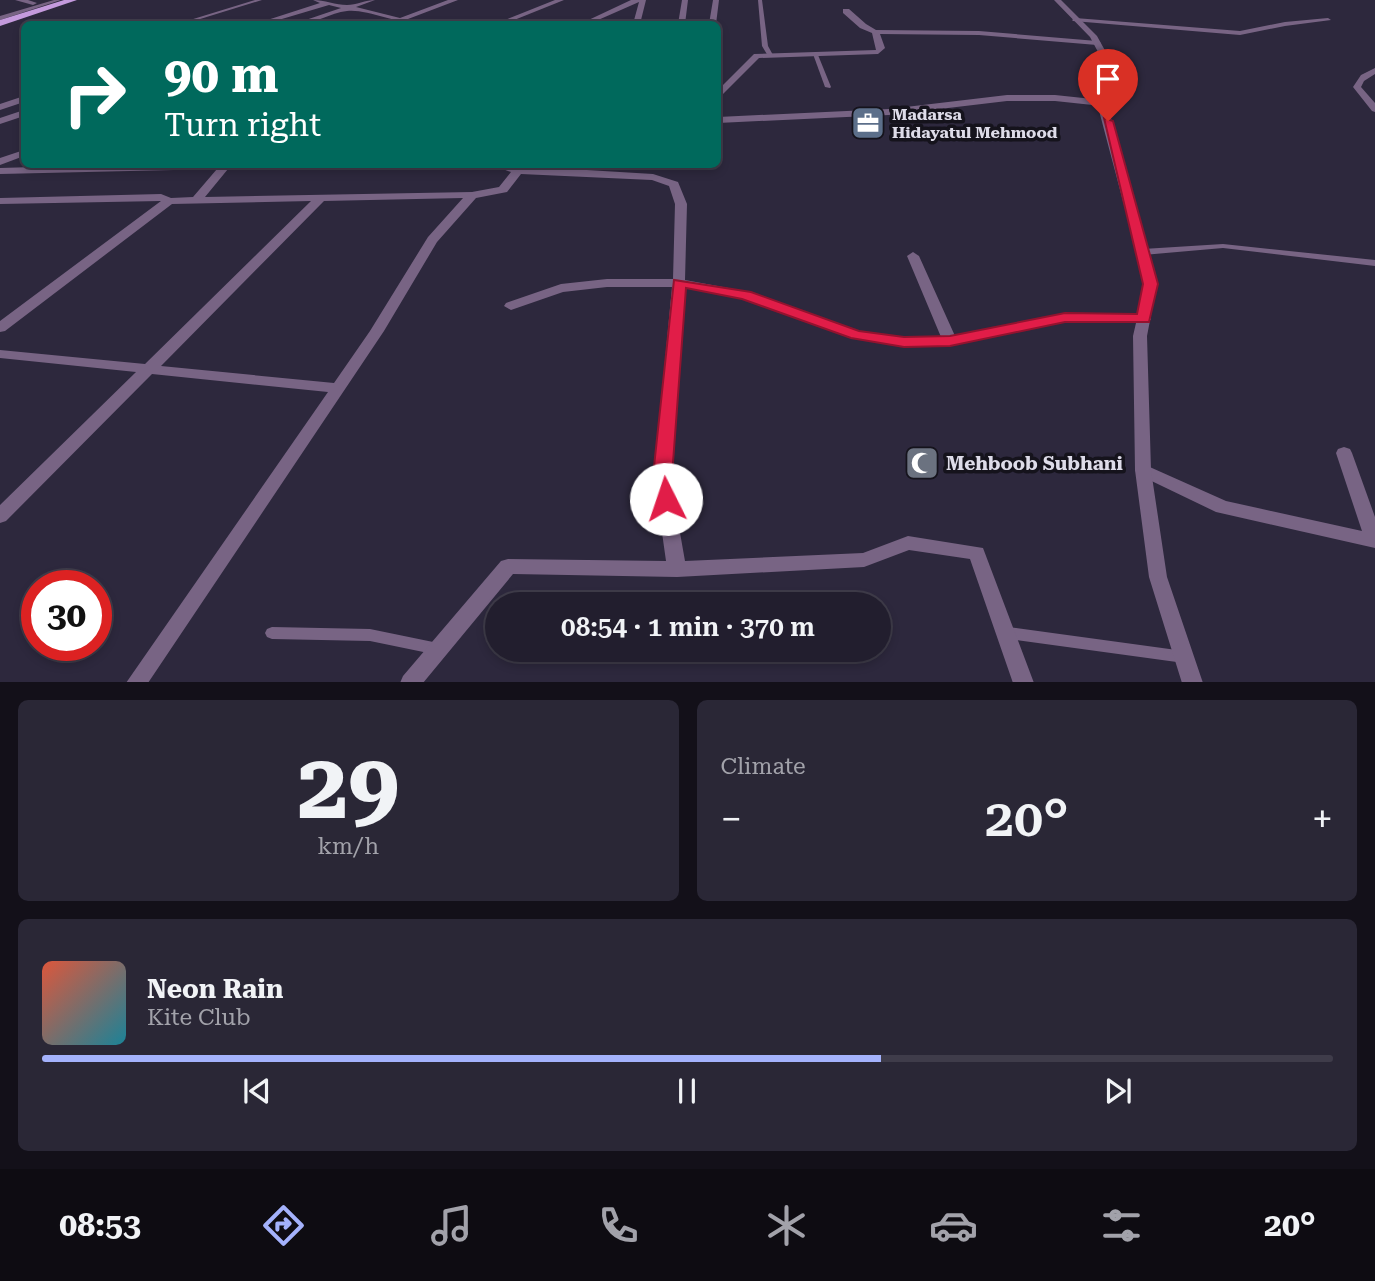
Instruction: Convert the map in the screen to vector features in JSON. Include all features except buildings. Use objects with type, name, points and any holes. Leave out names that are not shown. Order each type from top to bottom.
[{"type":"main road","points":[[0,18],[44,0]]},
{"type":"main road","points":[[0,18],[73,0]]},
{"type":"street","points":[[18,0],[33,3]]},
{"type":"street","points":[[316,0],[331,1],[348,8],[404,21]]},
{"type":"street","points":[[307,21],[372,0]]},
{"type":"street","points":[[396,21],[455,0]]},
{"type":"street","points":[[507,21],[561,0]]},
{"type":"street","points":[[591,21],[637,0]]},
{"type":"street","points":[[638,21],[643,0]]},
{"type":"street","points":[[682,21],[685,0]]},
{"type":"street","points":[[713,21],[716,0]]},
{"type":"street","points":[[721,120],[888,112],[1007,98],[1055,98],[1102,103],[1120,92],[1097,43],[1057,0]]},
{"type":"street","points":[[268,21],[331,1]]},
{"type":"street","points":[[846,11],[863,26],[876,32],[979,33],[1097,43]]},
{"type":"street","points":[[721,91],[757,56],[878,52],[881,48],[876,32]]},
{"type":"street","points":[[1375,71],[1358,82],[1357,87],[1375,109]]},
{"type":"street","points":[[0,107],[21,101]]},
{"type":"street","points":[[1102,103],[1151,284],[1140,336],[1143,470],[1158,577],[1193,682]]},
{"type":"street","points":[[0,121],[21,114]]},
{"type":"street","points":[[0,162],[21,154]]},
{"type":"street","points":[[0,171],[116,168]]},
{"type":"street","points":[[196,201],[222,168]]},
{"type":"street","points":[[508,168],[518,171],[656,171],[674,184],[681,204],[679,283],[662,476],[677,569]]},
{"type":"street","points":[[0,201],[161,197],[169,201],[196,201],[472,195],[503,190],[518,171]]},
{"type":"street","points":[[136,682],[377,331],[432,240],[472,195]]},
{"type":"street","points":[[0,516],[320,199]]},
{"type":"street","points":[[0,328],[169,201]]},
{"type":"street","points":[[914,256],[950,341]]},
{"type":"street","points":[[511,306],[561,288],[607,283],[679,283],[745,295],[856,335],[904,342],[950,341],[1065,317],[1144,319]]},
{"type":"street","points":[[0,354],[338,388]]},
{"type":"street","points":[[1345,453],[1375,540]]},
{"type":"street","points":[[1143,470],[1222,507],[1375,540]]},
{"type":"street","points":[[410,682],[508,566],[677,569],[864,560],[908,543],[977,553],[1024,682]]},
{"type":"lane","points":[[0,18],[59,0]]},
{"type":"lane","points":[[190,21],[260,0]]},
{"type":"lane","points":[[760,0],[765,47],[771,55]]},
{"type":"lane","points":[[1075,20],[1240,33],[1285,24],[1328,20]]},
{"type":"lane","points":[[815,55],[828,88]]},
{"type":"lane","points":[[1143,252],[1223,246],[1375,263]]},
{"type":"lane","points":[[272,633],[370,635],[439,649]]},
{"type":"lane","points":[[1008,633],[1185,657]]},
{"type":"place","name":"Madarsa Hidayatul Mehmood","points":[[868,123]]},
{"type":"place","name":"Mehboob Subhani","points":[[922,463]]},
{"type":"route","points":[[666,499],[662,476],[679,283],[745,295],[856,335],[904,342],[950,341],[1065,317],[1144,319],[1151,284],[1108,121]]}]
